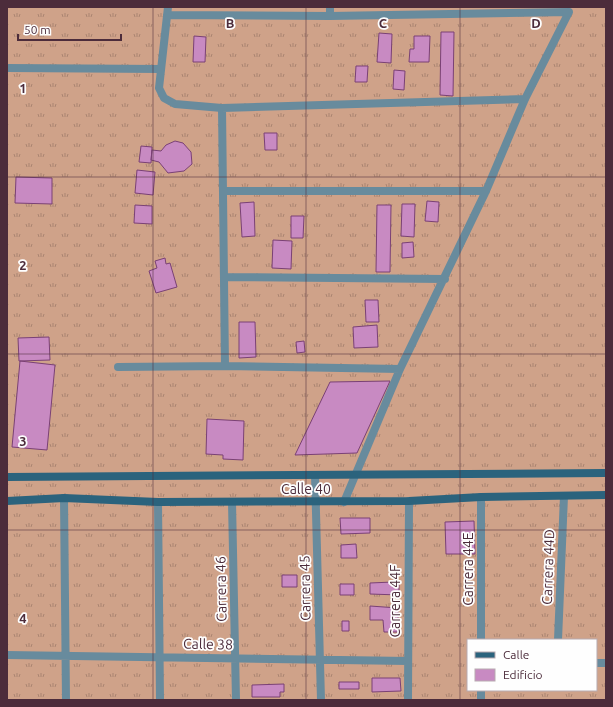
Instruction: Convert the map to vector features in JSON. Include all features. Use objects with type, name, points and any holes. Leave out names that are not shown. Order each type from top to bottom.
[{"type":"main road","name":"Calle 40","points":[[7,478],[606,474]]},
{"type":"main road","name":"Calle 40","points":[[7,501],[64,498],[158,502],[344,502],[409,501],[480,497],[606,495]]},
{"type":"street","points":[[330,7],[330,16]]},
{"type":"street","points":[[344,502],[400,369],[445,279],[486,191],[525,99],[569,12],[502,10],[330,16],[167,11],[159,88],[164,98],[175,104],[222,108],[525,99]]},
{"type":"street","points":[[7,68],[161,69]]},
{"type":"street","points":[[222,108],[225,366]]},
{"type":"street","points":[[223,191],[486,191]]},
{"type":"street","points":[[224,277],[445,279]]},
{"type":"street","points":[[118,367],[225,366],[400,369]]},
{"type":"street","name":"Carrera 45","points":[[315,475],[321,700]]},
{"type":"street","name":"Carrera 44D","points":[[558,639],[564,496]]},
{"type":"street","name":"Carrera 44E","points":[[480,497],[481,639]]},
{"type":"street","points":[[64,498],[66,700]]},
{"type":"street","name":"Carrera 44F","points":[[408,700],[409,501]]},
{"type":"street","points":[[158,502],[160,700]]},
{"type":"street","name":"Carrera 46","points":[[232,502],[236,700]]},
{"type":"street","name":"Calle 38","points":[[7,655],[66,654],[408,661]]},
{"type":"green space","points":[[7,7],[606,7],[606,700],[7,700]]},
{"type":"building","points":[[441,32],[454,32],[453,96],[440,95]]},
{"type":"building","points":[[379,33],[392,34],[391,63],[377,62]]},
{"type":"building","points":[[194,36],[206,37],[205,62],[193,62]]},
{"type":"building","points":[[414,36],[430,36],[429,62],[409,62],[410,49],[414,49]]},
{"type":"building","points":[[356,66],[368,66],[367,82],[355,82]]},
{"type":"building","points":[[394,70],[405,71],[404,90],[393,89]]},
{"type":"building","points":[[264,133],[277,133],[277,150],[265,150]]},
{"type":"building","points":[[175,141],[183,143],[191,152],[192,164],[184,171],[168,173],[159,162],[151,160],[152,150],[161,151],[166,145]]},
{"type":"building","points":[[141,146],[152,147],[151,163],[139,162]]},
{"type":"building","points":[[137,170],[155,172],[153,195],[135,193]]},
{"type":"building","points":[[16,177],[52,178],[52,204],[15,203]]},
{"type":"building","points":[[427,201],[439,202],[438,222],[425,221]]},
{"type":"building","points":[[254,202],[255,236],[242,237],[240,203]]},
{"type":"building","points":[[402,204],[415,204],[414,237],[401,236]]},
{"type":"building","points":[[135,205],[152,206],[152,224],[134,223]]},
{"type":"building","points":[[377,205],[391,205],[390,272],[376,272]]},
{"type":"building","points":[[291,216],[304,216],[303,238],[291,238]]},
{"type":"building","points":[[273,240],[292,241],[291,269],[272,268]]},
{"type":"building","points":[[413,242],[414,257],[402,258],[402,243]]},
{"type":"building","points":[[165,258],[166,264],[170,263],[177,287],[156,293],[149,271],[157,268],[155,261]]},
{"type":"building","points":[[365,300],[378,300],[379,322],[366,322]]},
{"type":"building","points":[[239,322],[255,322],[256,357],[239,358]]},
{"type":"building","points":[[377,325],[378,347],[354,348],[353,327]]},
{"type":"building","points":[[49,337],[50,360],[19,361],[18,338]]},
{"type":"building","points":[[304,341],[305,352],[297,353],[296,342]]},
{"type":"building","points":[[20,361],[55,365],[47,450],[12,447]]},
{"type":"building","points":[[390,381],[357,453],[295,455],[330,382]]},
{"type":"building","points":[[207,419],[244,421],[243,460],[223,459],[223,455],[206,454]]},
{"type":"building","points":[[340,518],[370,518],[370,533],[341,534]]},
{"type":"building","points":[[474,521],[475,554],[446,554],[445,522]]},
{"type":"building","points":[[356,544],[357,558],[341,558],[341,545]]},
{"type":"building","points":[[282,575],[297,575],[297,587],[282,587]]},
{"type":"building","points":[[393,582],[393,585],[399,585],[399,595],[370,594],[370,583]]},
{"type":"building","points":[[340,584],[354,584],[354,595],[340,595]]},
{"type":"building","points":[[370,606],[398,608],[398,632],[384,632],[383,620],[370,620]]},
{"type":"building","points":[[342,621],[349,621],[349,631],[342,631]]},
{"type":"building","points":[[372,678],[400,678],[401,691],[372,692]]},
{"type":"building","points":[[339,682],[359,682],[359,689],[339,689]]},
{"type":"building","points":[[284,684],[284,692],[280,692],[280,697],[252,697],[252,685]]}]
